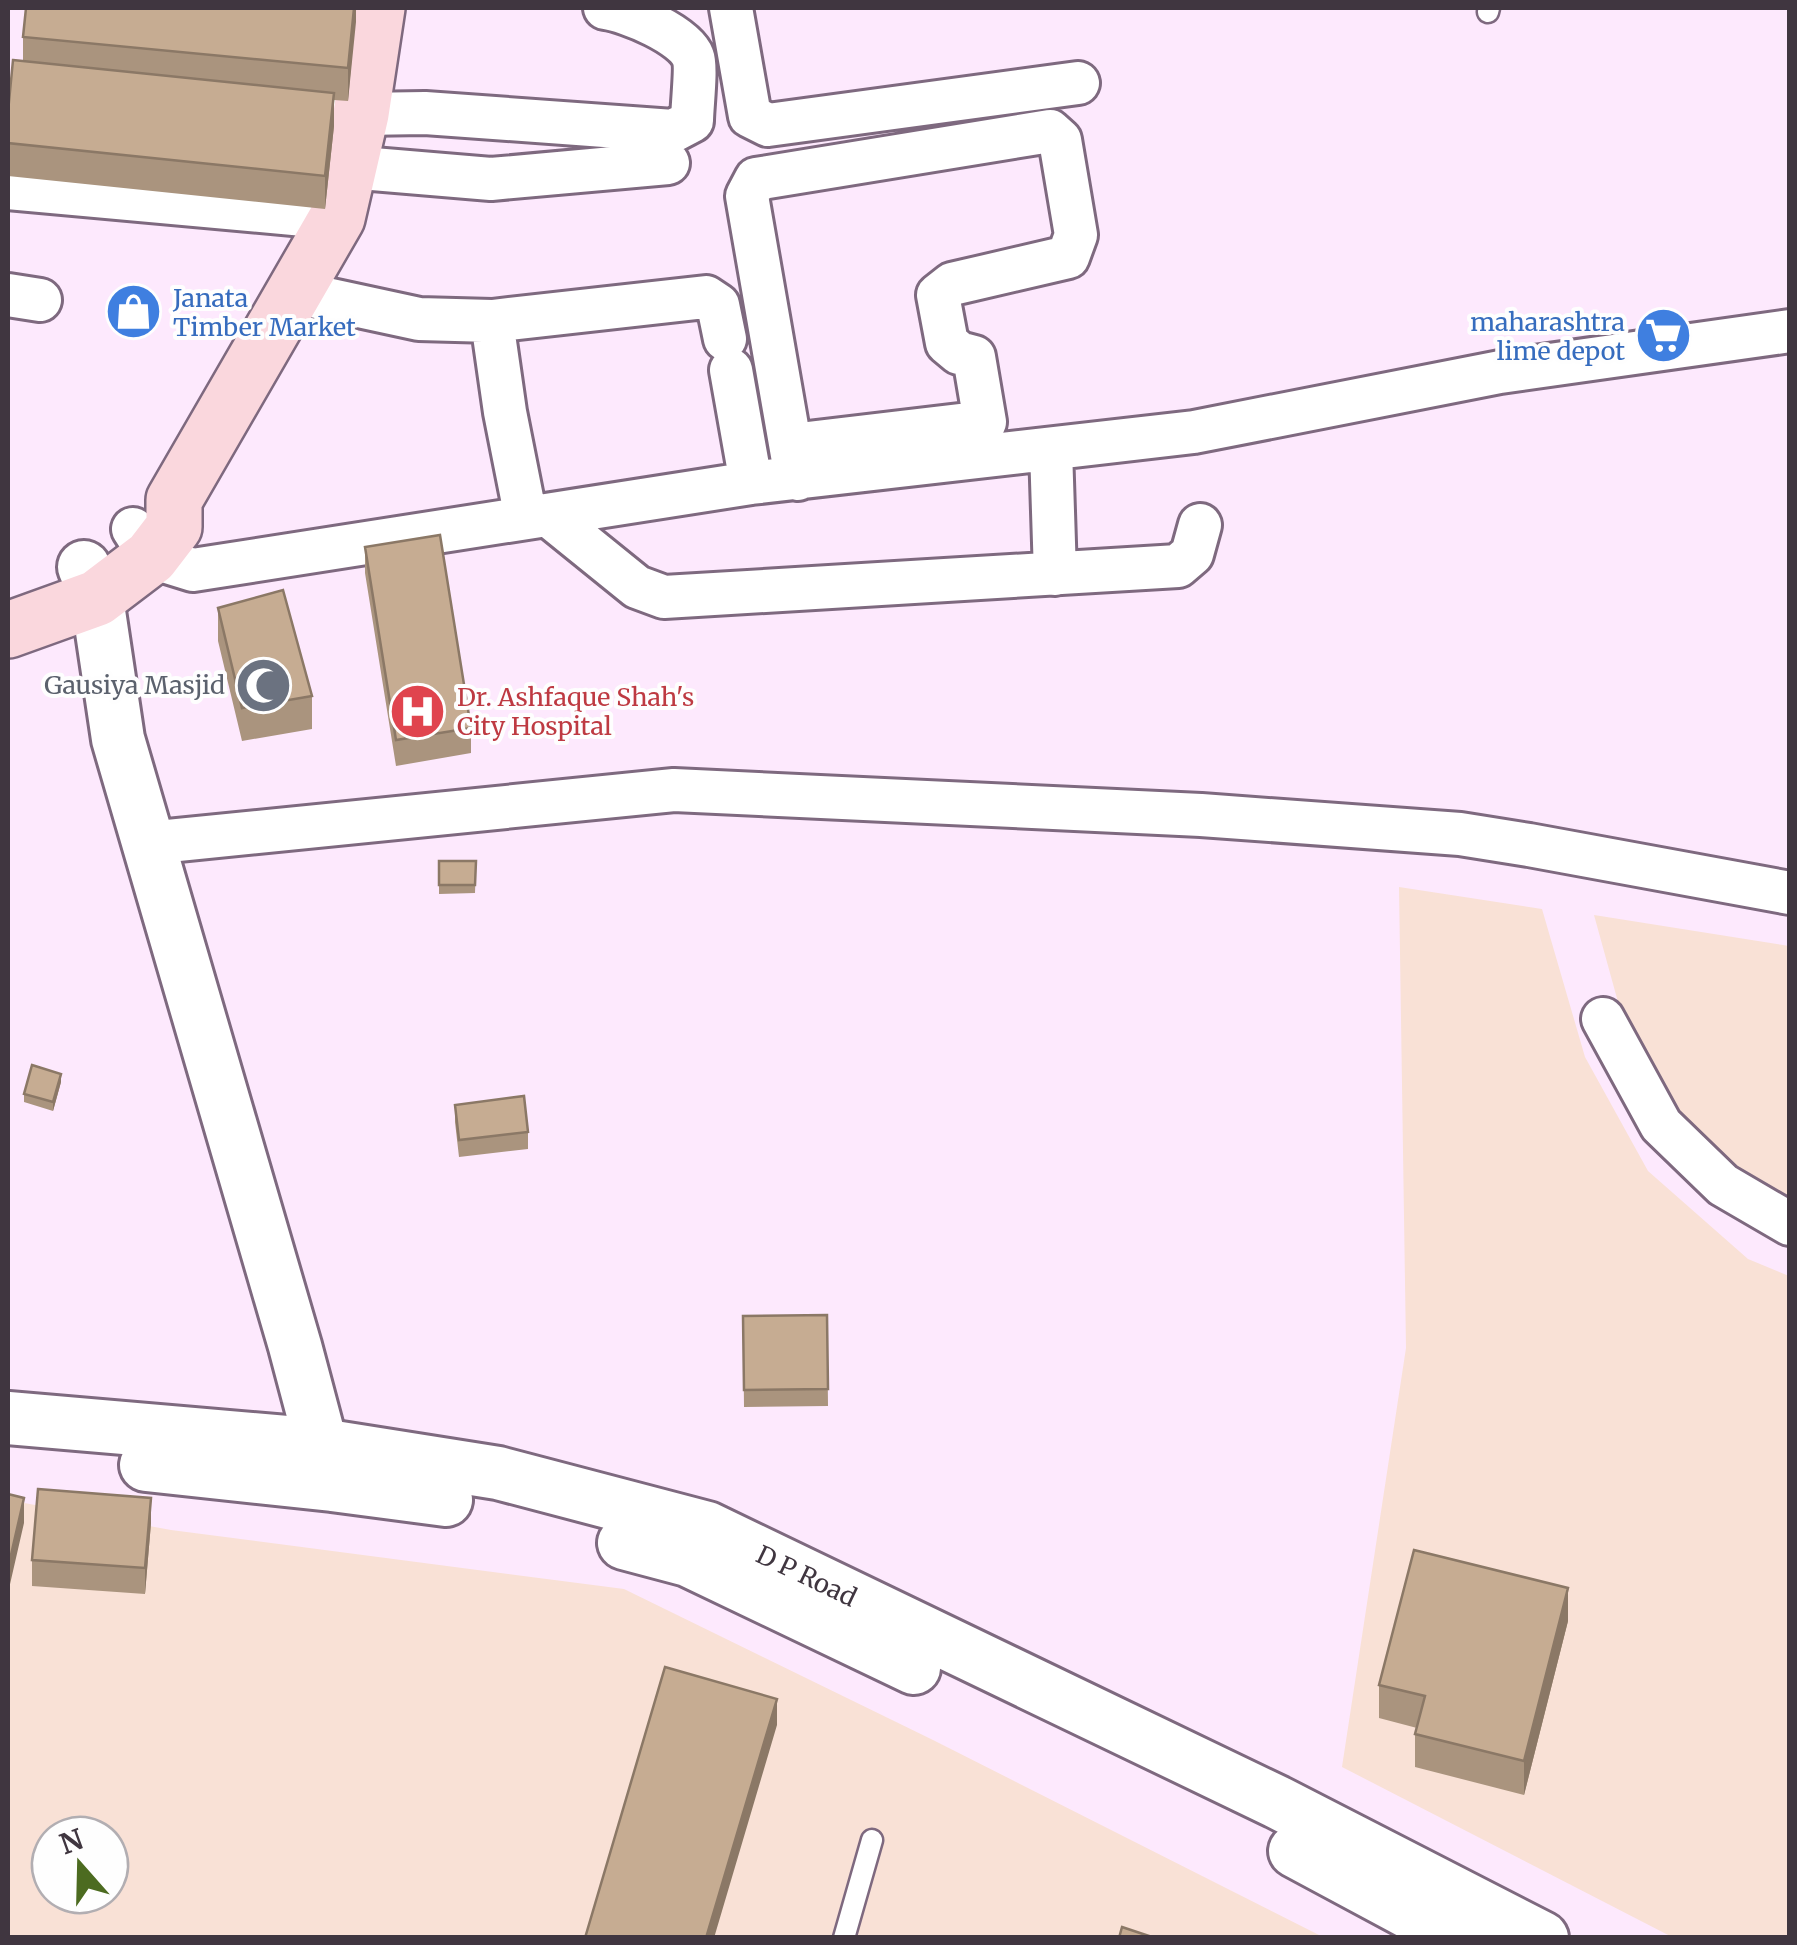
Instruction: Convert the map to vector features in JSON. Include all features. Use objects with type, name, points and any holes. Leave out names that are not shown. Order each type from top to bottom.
[{"type":"main road","points":[[8,630],[90,582],[153,528],[294,292],[343,192],[361,114],[378,8]]},
{"type":"main road","points":[[8,594],[90,582]]},
{"type":"street","points":[[302,108],[673,131],[692,121],[694,58],[680,39],[618,9],[605,8]]},
{"type":"street","points":[[730,8],[750,116],[768,125],[1078,83]]},
{"type":"street","points":[[794,462],[747,196],[756,179],[1050,132],[1060,140],[1076,235],[1068,257],[952,284],[938,294],[946,343],[974,357],[988,440]]},
{"type":"street","points":[[8,188],[343,192],[668,163]]},
{"type":"street","points":[[294,292],[418,320],[492,321],[706,297],[718,304],[751,483]]},
{"type":"street","points":[[492,321],[505,412],[537,517],[637,588],[664,597],[1178,566],[1192,554],[1200,526]]},
{"type":"street","points":[[153,528],[193,570],[751,483],[794,462],[988,440],[1051,449],[1194,432],[1500,372],[1790,330]]},
{"type":"street","points":[[1051,449],[1055,574]]},
{"type":"street","points":[[90,582],[118,738],[327,1465]]},
{"type":"street","points":[[148,844],[674,790],[1200,815],[1460,834],[1790,893]]},
{"type":"street","points":[[1603,1018],[1661,1125],[1723,1185],[1790,1224]]},
{"type":"street","name":"D P Road","points":[[8,1418],[327,1465]]},
{"type":"street","name":"D P Road","points":[[8,1451],[498,1473],[707,1528],[1268,1818],[1542,1938]]},
{"type":"street","name":"D P Road","points":[[1268,1818],[1457,1938]]},
{"type":"lane","points":[[844,1938],[872,1840]]},
{"type":"shaded area","points":[[1399,887],[1542,909],[1585,1057],[1648,1171],[1748,1259],[1789,1276],[1789,1937],[1672,1937],[1342,1767],[1406,1348]]},
{"type":"shaded area","points":[[1594,915],[1789,946],[1789,1222],[1701,1152],[1626,1031]]},
{"type":"shaded area","points":[[8,1500],[171,1530],[624,1589],[1323,1937],[8,1937]]},
{"type":"building","points":[[26,8],[354,8],[348,68],[23,37]]},
{"type":"building","points":[[13,60],[334,93],[325,176],[8,143]]},
{"type":"building","points":[[440,535],[471,728],[396,740],[365,547]]},
{"type":"building","name":"Gausiya Masjid","points":[[283,590],[312,696],[242,708],[218,608]]},
{"type":"building","points":[[439,861],[476,861],[475,885],[439,885]]},
{"type":"building","points":[[32,1065],[61,1074],[53,1102],[24,1094]]},
{"type":"building","points":[[524,1096],[528,1132],[459,1140],[455,1105]]},
{"type":"building","points":[[827,1315],[828,1389],[744,1390],[743,1316]]},
{"type":"building","points":[[38,1489],[151,1498],[145,1568],[32,1560]]},
{"type":"building","points":[[8,1494],[24,1498],[8,1568]]},
{"type":"building","points":[[1414,1550],[1568,1588],[1524,1761],[1415,1734],[1425,1696],[1379,1685]]},
{"type":"building","points":[[665,1667],[777,1699],[706,1938],[585,1938]]},
{"type":"building","points":[[1122,1927],[1155,1938],[1119,1938]]},
{"type":"place","name":"Janata Timber Market","points":[[134,312]]},
{"type":"place","name":"maharashtra lime depot","points":[[1664,336]]},
{"type":"place","name":"Gausiya Masjid","points":[[264,685]]},
{"type":"place","name":"Dr. Ashfaque Shah's City Hospital","points":[[418,711]]}]
